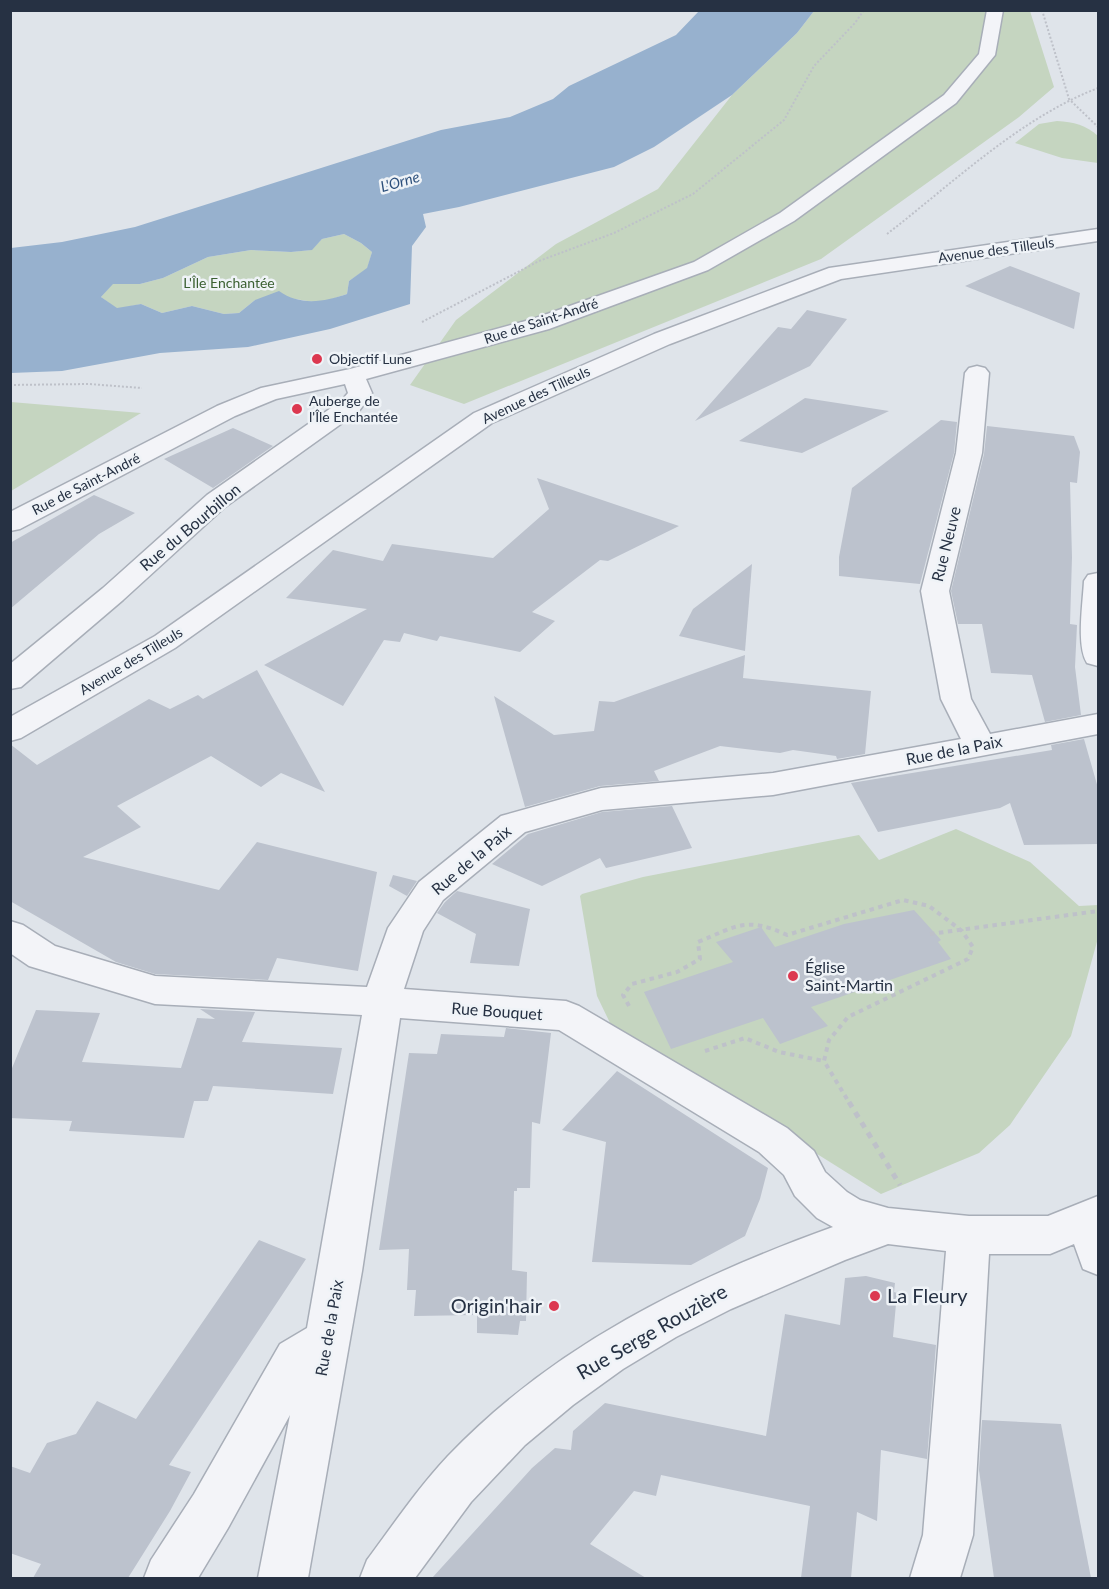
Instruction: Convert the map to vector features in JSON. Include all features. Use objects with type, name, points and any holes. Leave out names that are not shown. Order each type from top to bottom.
[{"type":"street","name":"Rue de Saint-André","points":[[10,523],[237,407],[269,393],[353,375],[541,324],[701,266],[787,217],[950,99],[987,55],[994,10]]},
{"type":"street","name":"Avenue des Tilleuls","points":[[10,731],[165,642],[483,418],[662,339],[837,273],[1098,235]]},
{"type":"street","name":"Rue Neuve","points":[[977,373],[969,453],[935,591],[956,699],[980,745]]},
{"type":"street","name":"Rue du Bourbillon","points":[[10,680],[113,594],[216,501],[350,406],[360,393],[353,375]]},
{"type":"street","points":[[1098,581],[1096,630],[1098,657]]},
{"type":"street","name":"Rue de la Paix","points":[[283,1578],[327,1340],[382,1002],[387,979],[406,928],[431,891],[513,824],[601,799],[773,784],[1098,724]]},
{"type":"street","name":"Rue Bouquet","points":[[10,934],[42,956],[156,990],[382,1002],[566,1016],[773,1140],[799,1163],[810,1184],[832,1205],[849,1215],[897,1210],[969,1235],[1050,1235],[1096,1230]]},
{"type":"street","name":"Rue Serge Rouzière","points":[[386,1578],[434,1511],[465,1473],[518,1420],[573,1377],[621,1346],[740,1282],[802,1257],[897,1210]]},
{"type":"street","points":[[934,1578],[948,1535],[969,1235]]},
{"type":"street","points":[[169,1578],[211,1511],[296,1359],[327,1340]]},
{"type":"path","points":[[416,326],[539,261],[614,233],[693,194],[784,120],[814,66],[855,23],[864,10]]},
{"type":"path","points":[[1042,10],[1069,99],[1098,127]]},
{"type":"path","points":[[837,273],[1022,128],[1069,99],[1098,88]]},
{"type":"path","points":[[10,385],[89,384],[142,388]]},
{"type":"path","points":[[633,1012],[623,995],[632,984],[677,972],[700,959],[698,942],[740,925],[763,924],[787,934],[903,900],[929,906],[962,931],[973,947],[968,959],[848,1017],[829,1040],[824,1061],[897,1210]]},
{"type":"path","points":[[930,934],[1098,911]]},
{"type":"path","points":[[695,1054],[745,1038],[779,1052],[824,1061]]},
{"type":"green space","points":[[814,11],[1030,11],[1054,87],[1019,117],[821,259],[464,404],[410,385],[456,320],[556,244],[658,189],[732,95],[797,33]]},
{"type":"green space","points":[[1057,121],[1079,125],[1098,136],[1098,163],[1062,158],[1015,143],[1039,124]]},
{"type":"green space","name":"L'Île Enchantée","points":[[344,234],[372,252],[367,269],[349,281],[347,294],[320,303],[289,298],[255,300],[239,313],[224,314],[192,306],[162,313],[141,304],[117,309],[101,297],[113,283],[140,284],[163,278],[208,257],[251,250],[291,252],[311,250],[322,239]]},
{"type":"green space","points":[[11,402],[141,413],[11,491]]},
{"type":"green space","points":[[956,829],[1030,862],[1079,906],[1098,905],[1098,938],[1071,1036],[1010,1125],[979,1153],[881,1194],[611,1025],[597,996],[580,896],[582,894],[643,877],[859,835],[879,860]]},
{"type":"water","name":"L'Orne","points":[[699,11],[814,11],[797,33],[732,95],[654,147],[614,167],[459,207],[423,214],[426,227],[412,246],[410,304],[330,329],[248,347],[160,353],[62,371],[11,373],[11,248],[62,242],[135,227],[441,130],[510,117],[553,99],[569,86],[676,35]],"holes":[[[344,234],[372,252],[367,268],[349,281],[347,294],[330,299],[304,301],[279,291],[255,300],[239,313],[224,314],[192,306],[162,313],[141,304],[117,308],[101,297],[113,284],[140,284],[163,278],[208,257],[251,250],[291,252],[312,250],[322,239]]]},
{"type":"building","points":[[1010,266],[1080,293],[1074,329],[965,286]]},
{"type":"building","points":[[807,310],[847,319],[810,366],[695,421],[778,327],[791,329]]},
{"type":"building","points":[[805,398],[889,411],[802,453],[739,441]]},
{"type":"building","points":[[941,420],[957,422],[954,453],[920,584],[839,576],[839,557],[852,488]]},
{"type":"building","points":[[987,426],[1074,436],[1080,452],[1077,483],[1070,482],[1072,557],[1070,624],[1077,625],[1075,667],[1081,715],[1045,722],[1032,675],[991,673],[982,624],[958,624],[951,591],[984,454]]},
{"type":"building","points":[[233,428],[273,446],[213,488],[164,459]]},
{"type":"building","points":[[537,478],[679,526],[608,561],[600,560],[532,612],[555,621],[520,652],[440,636],[437,641],[404,633],[400,642],[384,640],[343,706],[264,665],[367,609],[286,598],[333,550],[383,561],[392,544],[493,558],[549,509]]},
{"type":"building","points":[[94,495],[135,513],[99,534],[10,609],[10,543]]},
{"type":"building","points":[[752,564],[745,651],[679,636],[693,609]]},
{"type":"building","points":[[745,655],[743,678],[871,691],[865,754],[837,759],[836,756],[793,750],[780,753],[720,746],[654,771],[659,781],[600,786],[525,807],[494,696],[554,735],[594,731],[599,701],[614,702]]},
{"type":"building","points":[[257,670],[325,792],[281,773],[261,787],[211,756],[117,806],[141,827],[83,857],[219,890],[257,842],[377,872],[358,971],[277,958],[268,980],[155,974],[116,962],[10,901],[10,744],[37,765],[149,699],[170,709],[198,695],[203,699]]},
{"type":"building","points":[[1084,739],[1098,788],[1098,844],[1024,845],[1010,803],[1000,808],[878,832],[851,783],[1052,750],[1051,745]]},
{"type":"building","points":[[672,806],[692,848],[606,868],[600,858],[542,886],[492,864],[528,834],[602,812]]},
{"type":"building","points":[[393,875],[417,881],[407,896],[389,886]]},
{"type":"building","points":[[457,891],[530,909],[519,966],[470,963],[476,934],[437,913]]},
{"type":"building","name":"Église Saint-Martin","points":[[914,910],[941,940],[938,942],[951,959],[811,1007],[828,1026],[780,1044],[763,1018],[671,1049],[644,992],[733,962],[716,942],[761,927],[775,947],[844,924]]},
{"type":"building","points":[[200,1009],[255,1012],[242,1042],[342,1048],[333,1094],[213,1086],[208,1101],[194,1101],[184,1138],[69,1131],[72,1121],[10,1118],[10,1073],[36,1010],[100,1013],[82,1062],[181,1068],[197,1018],[215,1019]]},
{"type":"building","points":[[506,1028],[551,1033],[540,1124],[532,1122],[530,1188],[517,1188],[517,1191],[514,1191],[512,1270],[527,1272],[526,1321],[520,1321],[518,1335],[477,1333],[477,1315],[414,1316],[416,1290],[407,1290],[409,1249],[379,1250],[409,1053],[437,1054],[441,1034],[504,1037]]},
{"type":"building","points":[[617,1071],[768,1168],[760,1199],[745,1236],[691,1265],[592,1262],[606,1142],[562,1130]]},
{"type":"building","points":[[259,1240],[306,1259],[169,1465],[191,1472],[170,1511],[128,1578],[33,1578],[41,1564],[10,1553],[10,1466],[30,1473],[47,1443],[76,1434],[97,1401],[136,1419]]},
{"type":"building","points":[[866,1276],[895,1283],[894,1292],[897,1293],[893,1337],[936,1345],[927,1459],[881,1450],[877,1521],[857,1512],[851,1578],[801,1578],[810,1506],[661,1475],[656,1496],[634,1491],[590,1544],[646,1578],[432,1578],[532,1468],[555,1448],[571,1450],[573,1431],[605,1403],[766,1436],[785,1314],[840,1325],[845,1278]]},
{"type":"building","points":[[982,1420],[1061,1424],[1091,1578],[994,1578],[979,1470]]},
{"type":"place","name":"Objectif Lune","points":[[317,359]]},
{"type":"place","name":"Auberge de l'Île Enchantée","points":[[297,409]]},
{"type":"place","name":"Église Saint-Martin","points":[[793,976]]},
{"type":"place","name":"La Fleury","points":[[875,1296]]},
{"type":"place","name":"Origin'hair","points":[[554,1306]]}]
